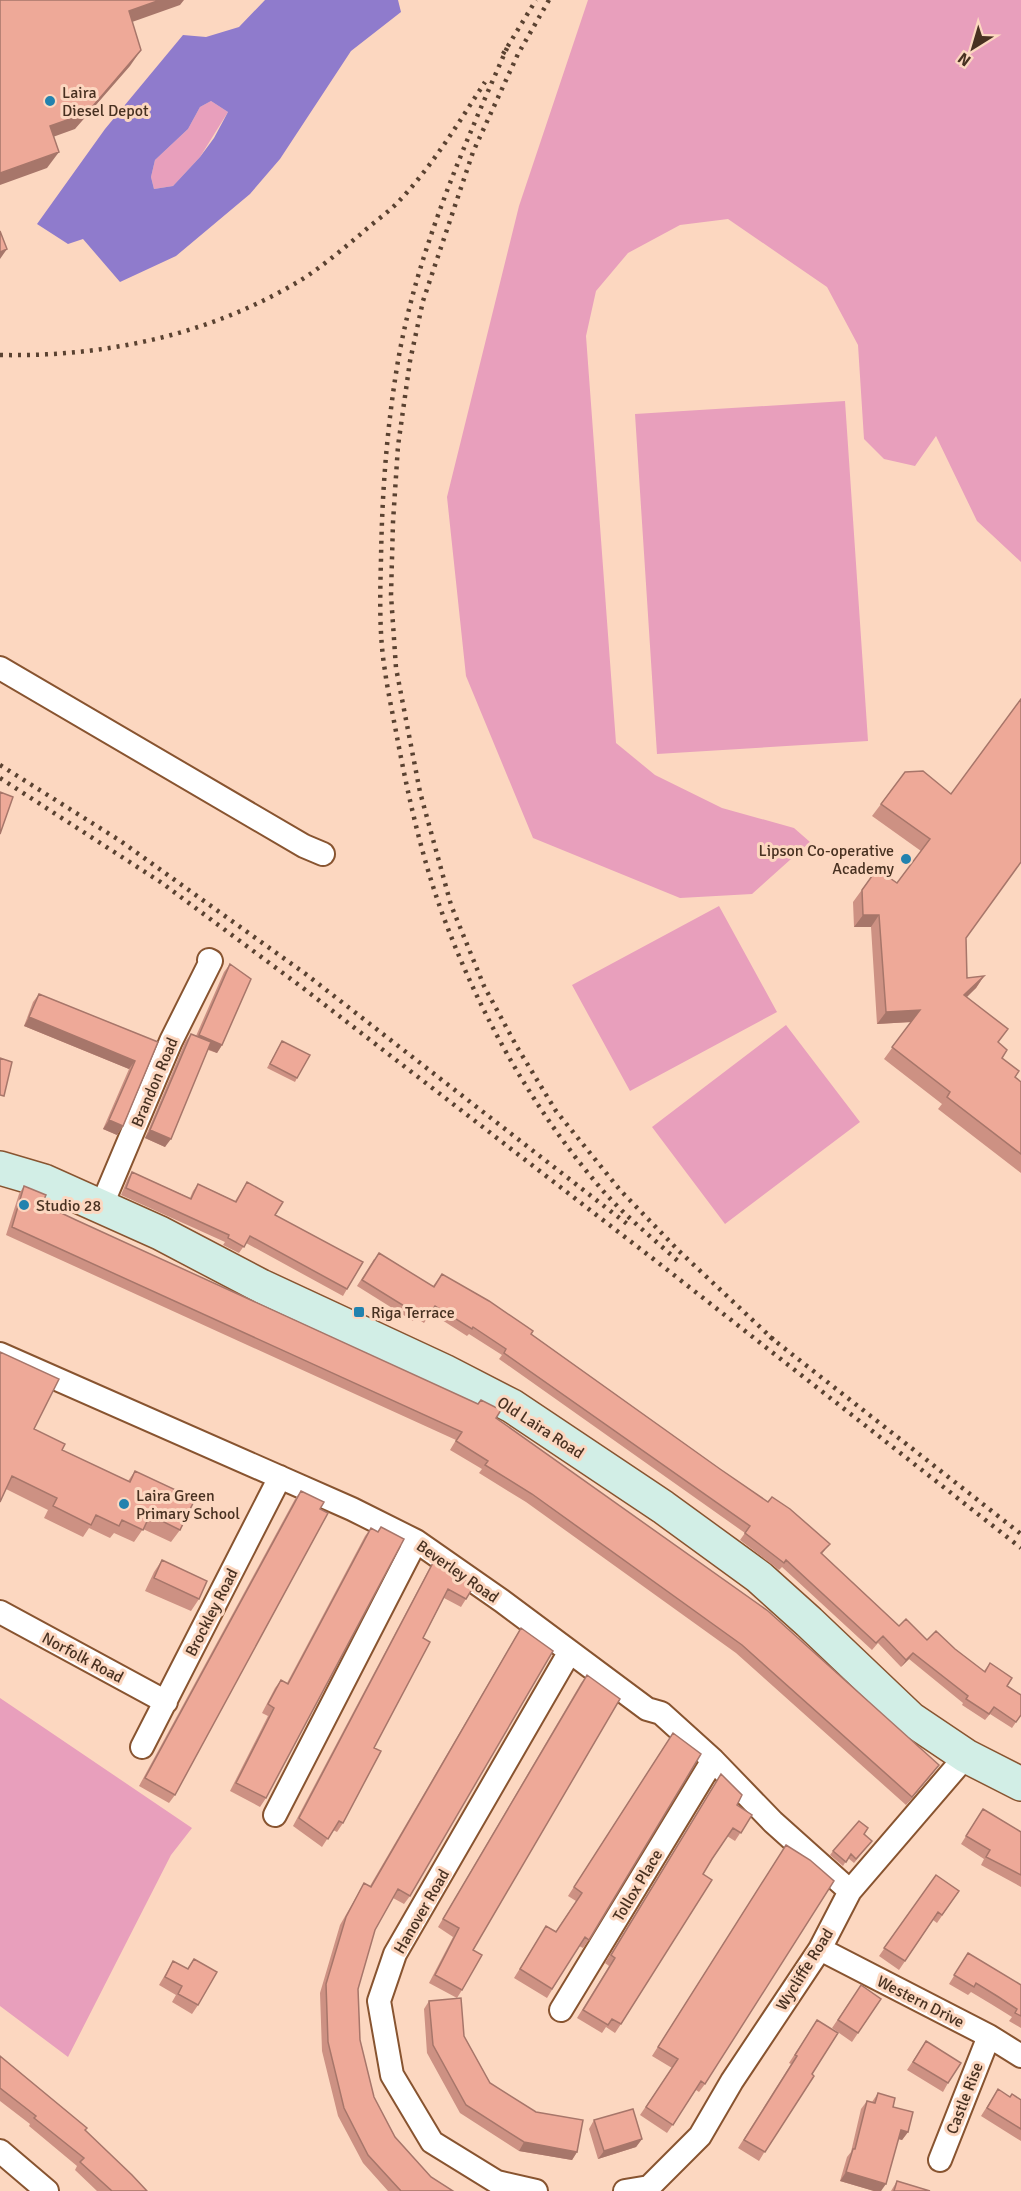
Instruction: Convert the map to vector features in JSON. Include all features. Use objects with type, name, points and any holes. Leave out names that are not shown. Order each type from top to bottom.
[{"type":"main road","name":"Old Laira Road","points":[[0,1170],[44,1181],[160,1233],[261,1286],[444,1371],[512,1406],[663,1507],[759,1577],[911,1719],[966,1756],[1021,1784]]},
{"type":"street","points":[[0,668],[294,841],[324,854]]},
{"type":"street","name":"Brandon Road","points":[[101,1207],[171,1041],[211,961],[209,960]]},
{"type":"street","name":"Beverley Road","points":[[0,1354],[352,1509],[416,1541],[502,1601],[647,1709],[661,1713],[713,1760],[773,1822],[850,1891]]},
{"type":"street","name":"Brockley Road","points":[[142,1748],[280,1477]]},
{"type":"street","points":[[275,1815],[416,1541]]},
{"type":"street","name":"Norfolk Road","points":[[0,1612],[166,1702]]},
{"type":"street","name":"Hanover Road","points":[[536,2191],[497,2182],[432,2142],[392,2075],[379,2001],[395,1954],[569,1653]]},
{"type":"street","name":"Wycliffe Road","points":[[626,2191],[649,2187],[700,2136],[732,2081],[820,1949],[850,1891],[966,1756]]},
{"type":"street","name":"Tollox Place","points":[[561,2010],[713,1760]]},
{"type":"street","name":"Western Drive","points":[[820,1949],[989,2036],[1021,2056]]},
{"type":"street","name":"Castle Rise","points":[[940,2160],[989,2036]]},
{"type":"street","points":[[0,2151],[47,2191]]},
{"type":"shaded area","points":[[265,0],[398,0],[401,12],[351,51],[280,159],[250,194],[176,256],[120,282],[83,239],[68,244],[37,224],[105,129],[183,35],[206,37],[239,27]],"holes":[[[211,101],[228,112],[214,138],[200,157],[173,186],[154,189],[151,177],[155,160],[188,129],[200,107]]]},
{"type":"shaded area","points":[[588,0],[1021,0],[1021,562],[977,521],[936,436],[915,466],[884,459],[864,439],[858,345],[827,287],[728,219],[680,225],[628,253],[596,291],[586,336],[616,743],[655,775],[722,808],[794,828],[810,842],[752,894],[680,898],[533,838],[466,676],[447,497],[519,206]]},
{"type":"shaded area","points":[[211,101],[228,112],[200,157],[173,186],[154,189],[151,177],[155,160],[188,129],[200,107]]},
{"type":"shaded area","points":[[845,401],[868,741],[657,754],[635,414]]},
{"type":"shaded area","points":[[719,906],[777,1012],[630,1091],[572,985]]},
{"type":"shaded area","points":[[786,1025],[860,1122],[725,1224],[652,1127]]},
{"type":"shaded area","points":[[0,1698],[192,1828],[171,1855],[68,2057],[0,2006]]},
{"type":"building","name":"Laira Diesel Depot","points":[[0,0],[160,0],[129,11],[141,50],[87,113],[50,126],[59,152],[0,173]]},
{"type":"building","points":[[0,231],[7,249],[0,252]]},
{"type":"building","points":[[1021,699],[1021,862],[966,938],[967,978],[984,976],[964,995],[1008,1029],[998,1042],[1007,1050],[1002,1058],[1019,1071],[1015,1077],[1021,1082],[1021,1154],[947,1097],[950,1092],[892,1047],[920,1010],[886,1012],[879,915],[863,915],[862,890],[877,869],[897,883],[930,839],[881,804],[905,772],[923,771],[951,794]]},
{"type":"building","points":[[0,792],[13,797],[0,834]]},
{"type":"building","points":[[230,964],[251,979],[222,1045],[199,1035]]},
{"type":"building","points":[[39,994],[158,1042],[123,1126],[109,1120],[135,1061],[29,1017]]},
{"type":"building","points":[[191,1034],[211,1042],[171,1139],[150,1130]]},
{"type":"building","points":[[282,1041],[310,1055],[297,1078],[270,1064]]},
{"type":"building","points":[[0,1058],[12,1062],[4,1096],[0,1095]]},
{"type":"building","points":[[132,1172],[191,1199],[198,1184],[236,1202],[247,1182],[283,1202],[275,1215],[363,1262],[347,1289],[250,1236],[244,1247],[228,1238],[229,1235],[126,1188]]},
{"type":"building","points":[[24,1186],[46,1195],[42,1204],[76,1220],[478,1404],[481,1400],[501,1410],[496,1418],[768,1611],[939,1765],[912,1797],[742,1645],[532,1494],[485,1465],[488,1461],[456,1441],[462,1432],[12,1227]]},
{"type":"building","points":[[379,1253],[434,1287],[442,1274],[489,1301],[533,1331],[531,1334],[720,1469],[768,1502],[772,1497],[790,1509],[830,1544],[821,1553],[899,1626],[906,1619],[927,1640],[936,1631],[985,1672],[990,1663],[1012,1678],[1007,1686],[1021,1695],[1021,1715],[1016,1722],[994,1707],[989,1714],[966,1699],[968,1696],[913,1653],[906,1660],[883,1636],[876,1643],[786,1560],[784,1563],[745,1533],[750,1526],[504,1353],[506,1349],[435,1306],[428,1316],[419,1311],[417,1314],[362,1280]]},
{"type":"building","points":[[0,1352],[59,1379],[34,1429],[65,1444],[62,1450],[130,1482],[135,1471],[195,1499],[180,1530],[150,1515],[143,1530],[122,1520],[119,1526],[96,1515],[91,1525],[53,1506],[57,1498],[12,1476],[0,1502]]},
{"type":"building","points":[[301,1491],[324,1502],[320,1509],[328,1513],[175,1795],[145,1778]]},
{"type":"building","points":[[381,1527],[404,1539],[266,1798],[236,1783],[274,1708],[268,1704],[281,1680],[288,1684],[371,1528],[378,1532]]},
{"type":"building","points":[[435,1559],[474,1586],[466,1599],[448,1589],[423,1638],[430,1642],[374,1748],[381,1751],[343,1823],[339,1821],[328,1839],[299,1818]]},
{"type":"building","points":[[162,1560],[207,1581],[199,1599],[154,1578]]},
{"type":"building","points":[[521,1628],[553,1651],[410,1896],[398,1889],[375,1930],[358,1989],[360,2040],[374,2097],[395,2137],[431,2177],[453,2191],[401,2191],[368,2155],[344,2108],[328,2042],[326,1984],[346,1917],[364,1883],[371,1887]]},
{"type":"building","points":[[587,1675],[620,1699],[473,1950],[482,1955],[462,1990],[435,1975],[459,1928],[443,1919]]},
{"type":"building","points":[[673,1733],[701,1754],[589,1940],[585,1937],[552,1989],[520,1969],[546,1926],[556,1932],[582,1893],[574,1887]]},
{"type":"building","points":[[721,1774],[742,1795],[737,1805],[752,1815],[741,1833],[733,1828],[712,1859],[703,1874],[712,1880],[621,2024],[612,2019],[608,2025],[583,2010],[615,1958],[611,1955]]},
{"type":"building","points":[[983,1809],[1021,1832],[1021,1875],[986,1857],[990,1850],[966,1836]]},
{"type":"building","points":[[859,1821],[868,1828],[864,1834],[872,1841],[856,1859],[851,1854],[846,1862],[833,1851]]},
{"type":"building","points":[[786,1845],[810,1860],[834,1881],[705,2084],[701,2081],[673,2125],[646,2107],[678,2059],[658,2047]]},
{"type":"building","points":[[936,1875],[959,1891],[942,1915],[938,1912],[905,1961],[884,1948]]},
{"type":"building","points":[[968,1953],[1021,1985],[1021,2016],[1015,2013],[1017,2009],[976,1983],[974,1987],[954,1975]]},
{"type":"building","points":[[194,1959],[217,1972],[198,2005],[178,1994],[182,1986],[165,1977],[173,1961],[188,1969]]},
{"type":"building","points":[[861,1985],[881,1999],[858,2033],[838,2020]]},
{"type":"building","points":[[461,1998],[464,2036],[490,2083],[536,2112],[583,2120],[577,2152],[524,2142],[466,2105],[433,2045],[429,2001]]},
{"type":"building","points":[[817,2020],[838,2033],[812,2074],[814,2076],[765,2152],[744,2140]]},
{"type":"building","points":[[926,2041],[961,2063],[948,2083],[913,2062]]},
{"type":"building","points":[[0,2056],[87,2128],[85,2130],[147,2191],[112,2191],[80,2162],[84,2158],[0,2088]]},
{"type":"building","points":[[998,2089],[1010,2097],[1012,2094],[1021,2100],[1021,2129],[987,2108]]},
{"type":"building","points":[[878,2093],[895,2098],[893,2107],[913,2112],[908,2132],[901,2130],[886,2184],[846,2172],[853,2149],[855,2149],[867,2101],[875,2103]]},
{"type":"building","points":[[633,2109],[642,2139],[604,2151],[594,2120]]},
{"type":"building","points":[[897,2181],[930,2191],[894,2191]]},
{"type":"railway","points":[[503,54],[536,0]]},
{"type":"railway","points":[[549,0],[518,54],[473,152],[423,301],[410,361],[398,446],[391,595],[396,668],[420,792],[451,905],[484,986],[517,1047],[556,1111],[620,1190],[679,1251],[776,1342]]},
{"type":"railway","points":[[507,48],[443,201],[406,320],[394,385],[383,509],[380,615],[385,671],[406,781],[427,868],[455,947],[471,983],[528,1089],[573,1154],[617,1206],[680,1263]]},
{"type":"railway","points":[[0,355],[75,352],[112,348],[149,340],[221,319],[289,287],[327,262],[400,200],[435,158],[485,82]]},
{"type":"railway","points":[[0,765],[119,840],[307,975],[631,1227]]},
{"type":"railway","points":[[0,778],[162,883],[303,988],[665,1268],[1021,1548]]},
{"type":"railway","points":[[770,1337],[1021,1534]]},
{"type":"place","name":"Laira Diesel Depot","points":[[50,101]]},
{"type":"place","name":"Lipson Co-operative Academy","points":[[906,859]]},
{"type":"place","name":"Studio 28","points":[[24,1205]]},
{"type":"place","name":"Riga Terrace","points":[[359,1312]]},
{"type":"place","name":"Laira Green Primary School","points":[[124,1504]]}]
